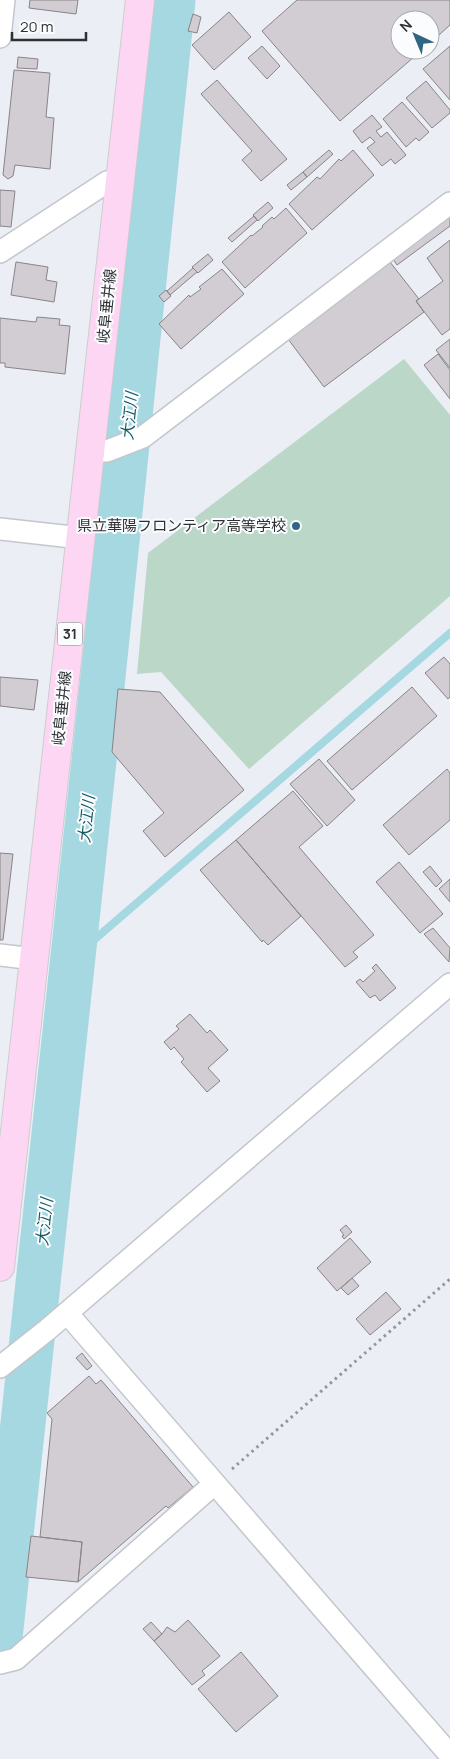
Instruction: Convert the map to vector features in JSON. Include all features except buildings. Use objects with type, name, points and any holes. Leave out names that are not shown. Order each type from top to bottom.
[{"type":"main road","name":"岐阜垂井線","points":[[0,1267],[81,538],[99,451],[121,179],[140,0]]},
{"type":"street","points":[[0,37],[4,0]]},
{"type":"street","points":[[0,252],[107,182],[121,179]]},
{"type":"street","points":[[99,451],[142,437],[450,203]]},
{"type":"street","points":[[0,529],[81,538]]},
{"type":"street","points":[[0,955],[34,959]]},
{"type":"street","points":[[6,1362],[67,1313],[450,984]]},
{"type":"street","points":[[67,1313],[450,1755]]},
{"type":"street","points":[[8,1661],[214,1484]]},
{"type":"path","points":[[214,1484],[450,1279]]},
{"type":"green space","name":"県立華陽フロンティア高等学校","points":[[404,359],[450,415],[450,596],[249,769],[161,672],[137,674],[148,553]]},
{"type":"waterway","name":"大江川","points":[[0,1638],[173,0]]},
{"type":"waterway","points":[[73,958],[450,633]]},
{"type":"place","name":"県立華陽フロンティア高等学校","points":[[296,526]]}]
